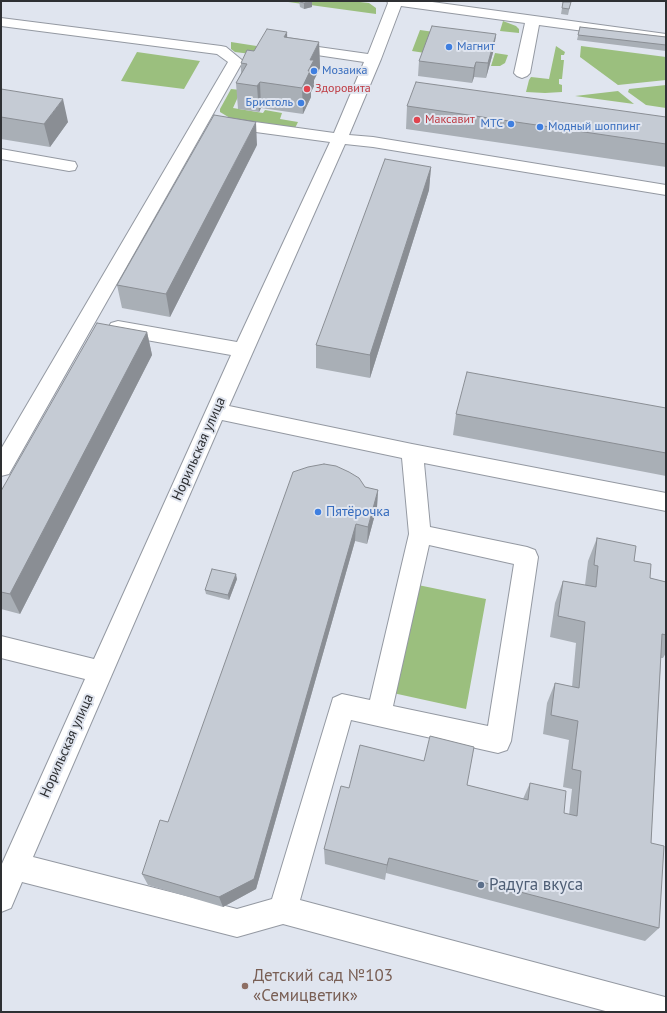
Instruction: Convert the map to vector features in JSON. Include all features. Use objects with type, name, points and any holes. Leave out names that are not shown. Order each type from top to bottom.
[{"type":"street","points":[[395,1],[666,38]]},
{"type":"street","name":"Норильская улица","points":[[1,898],[243,350],[340,138],[374,59],[395,1]]},
{"type":"street","points":[[522,74],[533,20]]},
{"type":"street","points":[[1,22],[221,50],[236,61],[1,468]]},
{"type":"street","points":[[286,47],[374,59]]},
{"type":"street","points":[[203,120],[304,135],[340,138],[666,190]]},
{"type":"street","points":[[1,154],[69,166]]},
{"type":"street","points":[[85,322],[243,350]]},
{"type":"street","points":[[217,411],[412,452],[666,502]]},
{"type":"street","points":[[378,714],[420,534],[412,452]]},
{"type":"street","points":[[282,910],[342,706],[498,741],[527,557],[420,534]]},
{"type":"street","points":[[1,647],[100,672]]},
{"type":"street","points":[[15,866],[237,923],[282,910],[665,1012]]},
{"type":"green space","points":[[281,1],[351,1],[369,3],[376,8],[376,14]]},
{"type":"green space","points":[[503,21],[516,26],[519,29],[519,33],[500,31]]},
{"type":"green space","points":[[420,30],[441,33],[425,53],[412,51]]},
{"type":"green space","points":[[231,42],[263,47],[259,55],[235,52],[231,49]]},
{"type":"green space","points":[[556,46],[565,52],[564,55],[561,55],[561,60],[564,60],[562,79],[559,79],[559,84],[562,85],[562,92],[526,92],[531,77],[549,79]]},
{"type":"green space","points":[[581,46],[666,57],[666,80],[618,85],[580,57]]},
{"type":"green space","points":[[137,52],[200,61],[184,89],[121,81]]},
{"type":"green space","points":[[495,53],[508,55],[505,63],[500,66],[491,66]]},
{"type":"green space","points":[[666,85],[666,108],[646,105],[628,92],[629,89]]},
{"type":"green space","points":[[231,89],[241,90],[233,108],[263,113],[265,110],[282,113],[280,119],[298,122],[295,128],[230,118],[220,112],[220,109]]},
{"type":"green space","points":[[618,91],[634,104],[575,96]]},
{"type":"green space","points":[[418,585],[486,599],[466,709],[393,693]]},
{"type":"building","points":[[300,1],[312,1],[304,3]]},
{"type":"building","points":[[563,2],[571,2],[569,9],[562,8]]},
{"type":"building","points":[[432,26],[496,34],[488,63],[476,62],[474,68],[419,61]]},
{"type":"building","points":[[580,27],[666,37],[666,45],[578,35]]},
{"type":"building","points":[[267,29],[287,32],[284,37],[319,42],[310,60],[314,60],[302,88],[260,82],[257,86],[236,83],[247,64],[241,63],[247,50],[254,51]]},
{"type":"building","points":[[416,82],[666,117],[666,144],[407,106]]},
{"type":"building","points":[[1,89],[63,99],[44,124],[1,117]]},
{"type":"building","points":[[214,115],[256,122],[166,294],[117,285]]},
{"type":"building","points":[[385,159],[431,167],[370,355],[316,345]]},
{"type":"building","points":[[97,323],[147,332],[10,594],[1,592],[1,491]]},
{"type":"building","points":[[467,372],[666,408],[666,453],[456,414]]},
{"type":"building","points":[[324,464],[336,466],[349,472],[359,478],[365,487],[378,490],[368,527],[356,524],[254,879],[219,897],[142,874],[160,820],[168,822],[293,472]]},
{"type":"building","points":[[597,538],[636,546],[634,561],[651,564],[650,578],[666,582],[666,635],[662,634],[651,843],[664,846],[659,928],[389,858],[387,865],[324,849],[341,786],[349,788],[360,745],[424,761],[430,736],[474,747],[467,785],[528,800],[530,783],[566,791],[564,813],[577,816],[581,771],[572,769],[578,721],[551,715],[555,683],[579,688],[585,622],[558,616],[563,581],[596,587],[598,566],[594,565]]},
{"type":"building","points":[[212,569],[236,574],[228,595],[205,590]]},
{"type":"place","name":"Магнит","points":[[449,47]]},
{"type":"place","name":"Мозаика","points":[[314,71]]},
{"type":"place","name":"Здоровита","points":[[307,89]]},
{"type":"place","name":"Бристоль","points":[[301,103]]},
{"type":"place","name":"Максавит","points":[[417,120]]},
{"type":"place","name":"МТС","points":[[511,124]]},
{"type":"place","name":"Модный шоппинг","points":[[540,127]]},
{"type":"place","name":"Пятёрочка","points":[[318,512]]},
{"type":"place","name":"Радуга вкуса","points":[[481,885]]},
{"type":"place","name":"Детский сад №103 «Семицветик»","points":[[245,986]]}]
